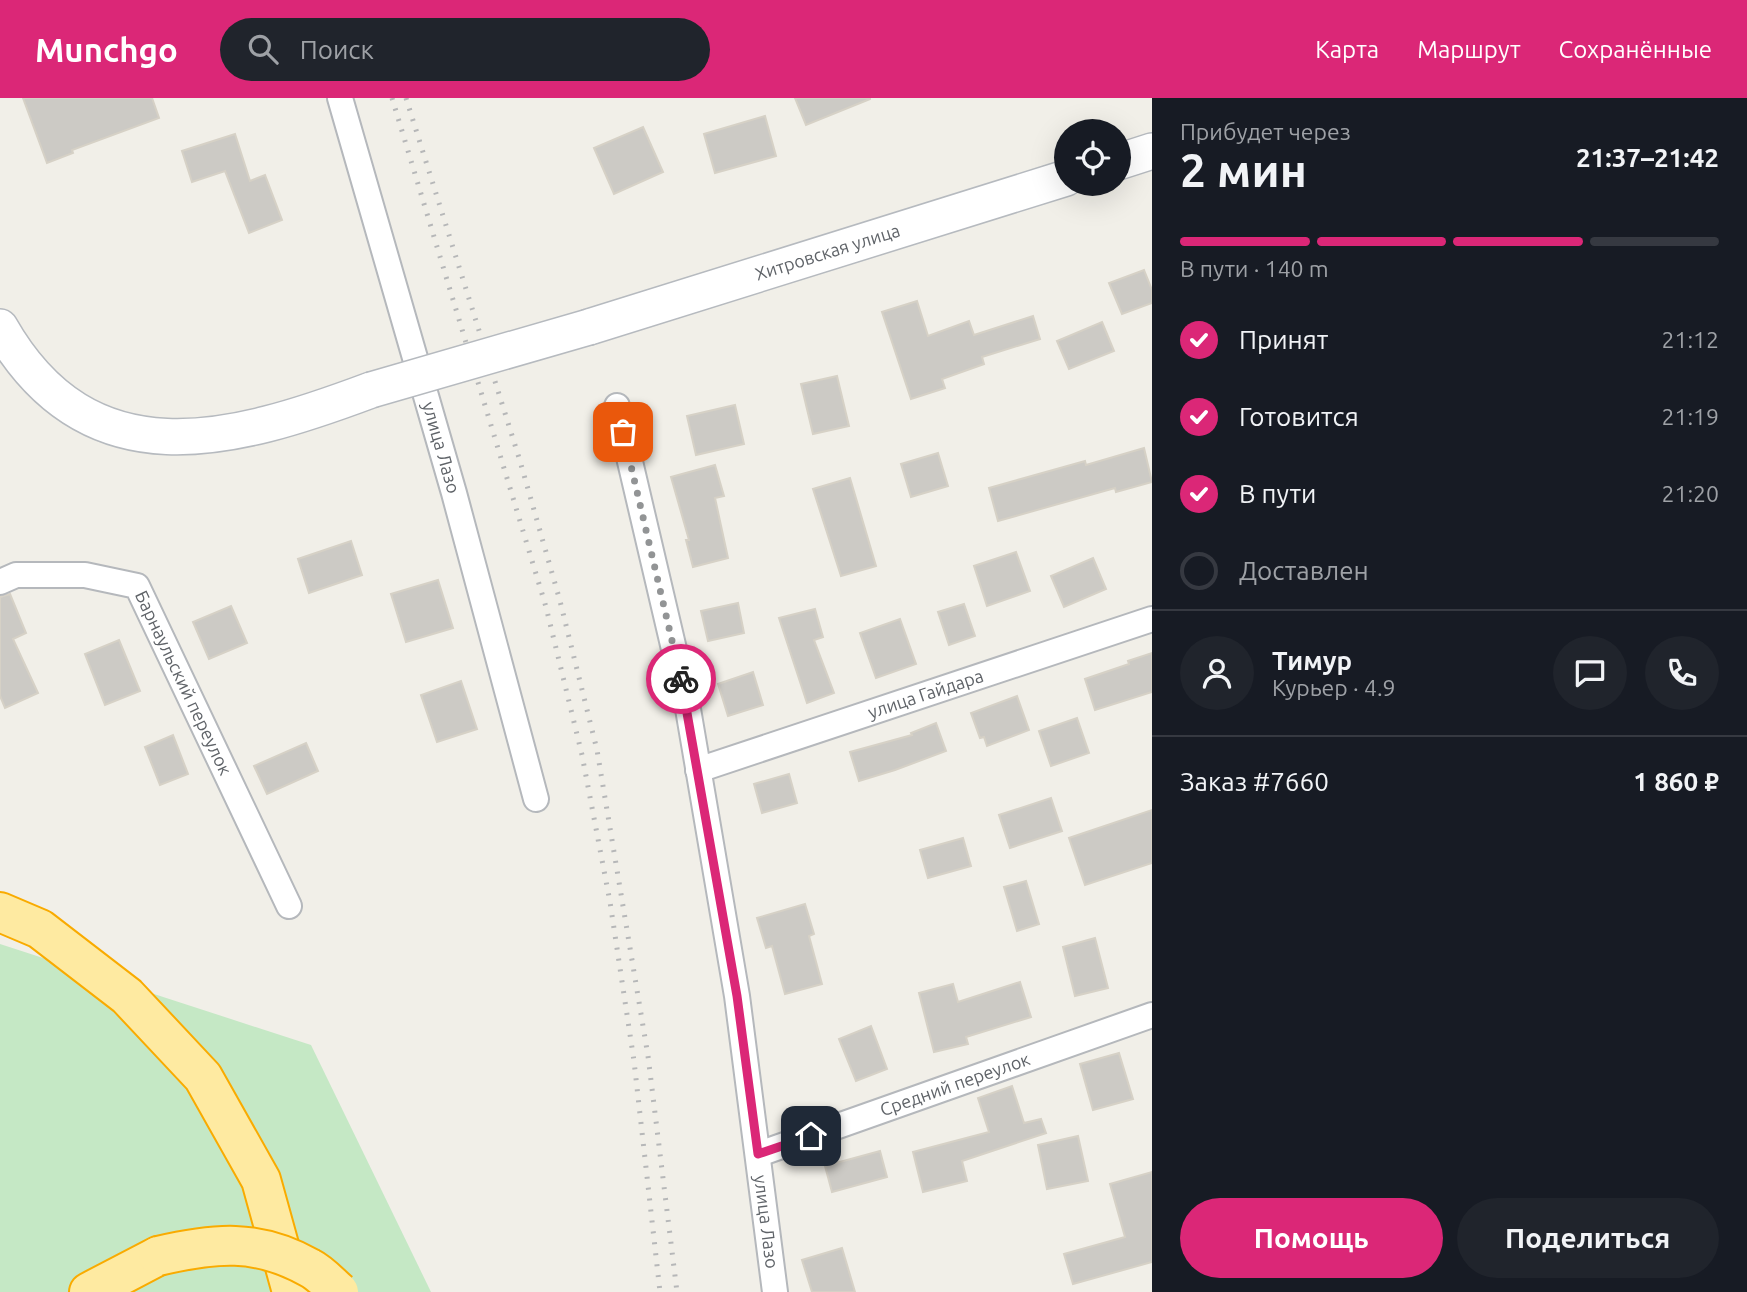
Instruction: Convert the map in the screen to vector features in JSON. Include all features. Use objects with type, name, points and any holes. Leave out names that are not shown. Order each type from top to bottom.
[{"type":"highway","points":[[0,912],[40,929],[127,996],[203,1077],[261,1180],[292,1292]]},
{"type":"highway","points":[[89,1292],[158,1256],[203,1245],[276,1252],[312,1269],[339,1292]]},
{"type":"main road","points":[[1131,158],[1152,151]]},
{"type":"main road","name":"Хитровская улица","points":[[0,327],[10,345],[33,372],[67,405],[107,425],[142,435],[199,436],[267,426],[308,414],[372,390],[589,327],[1054,182]]},
{"type":"street","name":"улица Лазо","points":[[340,98],[454,493],[536,799]]},
{"type":"street","name":"улица Лазо","points":[[617,407],[688,709],[737,996],[775,1292]]},
{"type":"street","name":"Барнаульский переулок","points":[[0,582],[16,575],[85,575],[137,586],[289,906]]},
{"type":"street","name":"улица Гайдара","points":[[698,770],[1152,619]]},
{"type":"street","name":"Средний переулок","points":[[758,1154],[1152,1015]]},
{"type":"green space","points":[[0,944],[311,1045],[431,1292],[0,1292]]},
{"type":"building","points":[[23,98],[152,98],[159,118],[72,150],[73,153],[47,163]]},
{"type":"building","points":[[795,98],[870,98],[870,99],[806,125]]},
{"type":"building","points":[[765,116],[776,156],[715,173],[704,134]]},
{"type":"building","points":[[643,127],[663,172],[614,194],[594,148]]},
{"type":"building","points":[[235,134],[250,181],[265,175],[282,220],[249,233],[225,171],[192,182],[182,151]]},
{"type":"building","points":[[1144,270],[1152,290],[1152,303],[1122,314],[1109,283]]},
{"type":"building","points":[[917,301],[928,336],[969,321],[974,335],[1033,316],[1040,339],[982,357],[984,364],[942,379],[945,388],[911,399],[882,312]]},
{"type":"building","points":[[1102,322],[1114,351],[1069,369],[1057,341]]},
{"type":"building","points":[[837,376],[849,426],[813,434],[801,384]]},
{"type":"building","points":[[735,405],[744,444],[696,455],[687,416]]},
{"type":"building","points":[[1144,448],[1152,482],[1116,492],[1115,488],[998,521],[989,488],[1085,461],[1086,465]]},
{"type":"building","points":[[938,453],[948,486],[911,497],[901,464]]},
{"type":"building","points":[[715,465],[724,496],[715,498],[728,558],[693,567],[686,540],[689,540],[671,477]]},
{"type":"building","points":[[850,478],[876,566],[841,576],[813,489]]},
{"type":"building","points":[[351,541],[362,575],[309,593],[298,559]]},
{"type":"building","points":[[1016,552],[1030,591],[987,606],[974,566]]},
{"type":"building","points":[[1093,558],[1106,589],[1064,607],[1051,576]]},
{"type":"building","points":[[438,580],[453,628],[406,642],[391,594]]},
{"type":"building","points":[[10,594],[26,633],[13,639],[38,693],[5,708],[0,696],[0,597]]},
{"type":"building","points":[[738,603],[744,633],[708,641],[701,611]]},
{"type":"building","points":[[964,604],[975,636],[949,645],[938,612]]},
{"type":"building","points":[[231,606],[247,643],[209,659],[193,622]]},
{"type":"building","points":[[815,609],[823,637],[814,640],[834,693],[807,703],[779,618]]},
{"type":"building","points":[[900,619],[916,664],[876,678],[860,633]]},
{"type":"building","points":[[119,640],[140,691],[105,705],[85,654]]},
{"type":"building","points":[[1152,653],[1152,692],[1095,710],[1085,679]]},
{"type":"building","points":[[753,672],[763,705],[728,716],[718,684]]},
{"type":"building","points":[[461,681],[477,729],[437,742],[421,695]]},
{"type":"building","points":[[1017,696],[1029,730],[987,746],[984,737],[980,738],[971,713]]},
{"type":"building","points":[[1077,718],[1089,753],[1051,766],[1039,731]]},
{"type":"building","points":[[936,723],[946,751],[859,781],[850,752],[912,735],[911,733]]},
{"type":"building","points":[[173,735],[188,774],[160,785],[145,747]]},
{"type":"building","points":[[306,743],[318,771],[267,794],[254,766]]},
{"type":"building","points":[[789,774],[797,803],[762,813],[754,784]]},
{"type":"building","points":[[1051,798],[1062,831],[1010,848],[999,815]]},
{"type":"building","points":[[1152,810],[1152,863],[1085,885],[1069,838]]},
{"type":"building","points":[[963,838],[971,866],[928,878],[920,850]]},
{"type":"building","points":[[1026,881],[1039,924],[1017,931],[1004,887]]},
{"type":"building","points":[[805,904],[814,934],[809,936],[822,984],[785,994],[772,946],[766,948],[757,918]]},
{"type":"building","points":[[1095,938],[1108,988],[1075,996],[1063,947]]},
{"type":"building","points":[[1020,982],[1031,1017],[966,1037],[968,1044],[934,1052],[919,993],[953,984],[958,1002]]},
{"type":"building","points":[[871,1026],[887,1069],[856,1081],[839,1039]]},
{"type":"building","points":[[1119,1053],[1133,1099],[1093,1110],[1080,1064]]},
{"type":"building","points":[[1012,1086],[1024,1123],[1041,1119],[1046,1133],[962,1161],[967,1181],[923,1192],[913,1152],[989,1132],[978,1098]]},
{"type":"building","points":[[1078,1136],[1088,1181],[1047,1189],[1038,1145]]},
{"type":"building","points":[[880,1151],[887,1177],[832,1192],[825,1166]]},
{"type":"building","points":[[1152,1172],[1152,1262],[1073,1284],[1064,1254],[1125,1237],[1110,1184]]},
{"type":"building","points":[[842,1248],[855,1292],[812,1292],[802,1260]]},
{"type":"railway","points":[[392,98],[546,607],[582,755],[610,902],[634,1061],[660,1292]]},
{"type":"railway","points":[[406,98],[520,461],[560,601],[597,750],[648,1056],[677,1292]]},
{"type":"way so far","points":[[623,432],[681,679]]},
{"type":"route","points":[[681,679],[737,996],[758,1154],[811,1136]]}]
